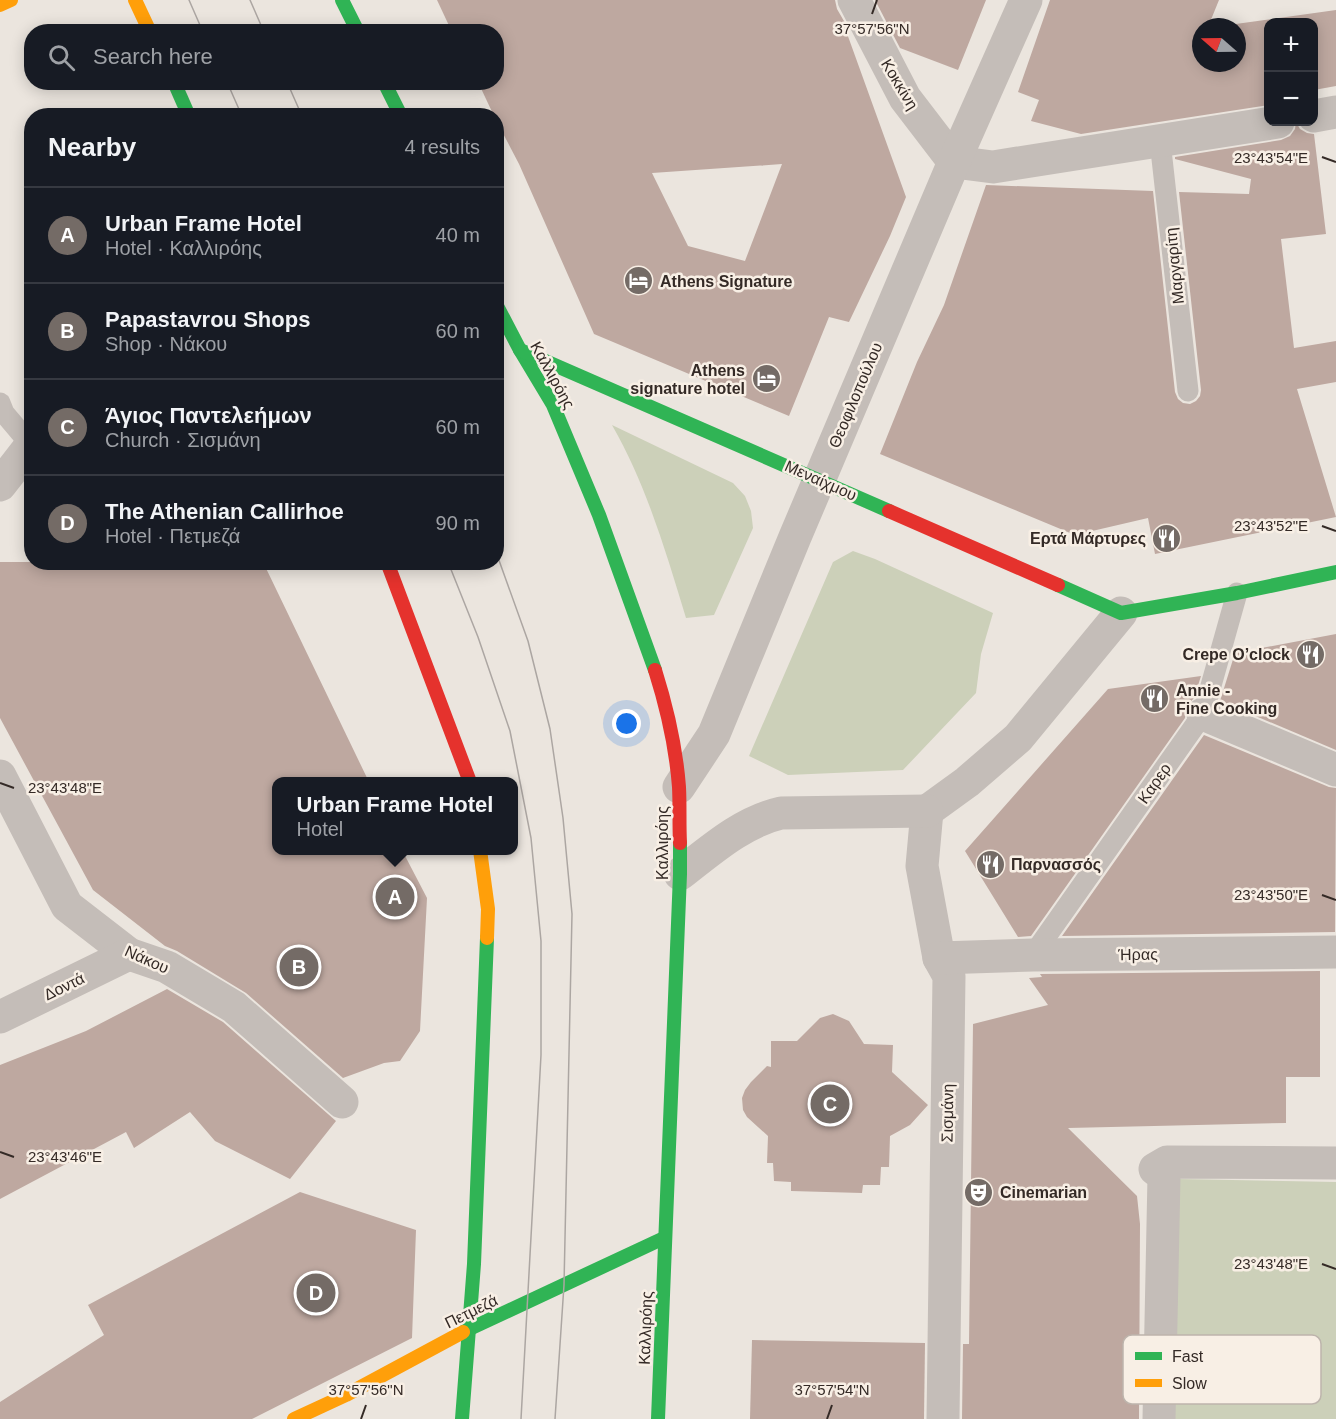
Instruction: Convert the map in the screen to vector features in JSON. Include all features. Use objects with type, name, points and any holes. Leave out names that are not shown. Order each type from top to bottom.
[{"type":"main road","points":[[0,5],[11,0]]},
{"type":"main road","points":[[135,0],[146,24]]},
{"type":"main road","points":[[342,0],[354,24]]},
{"type":"main road","points":[[178,90],[185,108]]},
{"type":"main road","points":[[388,90],[397,108]]},
{"type":"main road","name":"Καλλιρόης","points":[[504,319],[553,405],[599,515],[650,653],[674,741],[679,787],[680,874],[658,1419]]},
{"type":"main road","name":"Μεναίχμου","points":[[520,350],[1121,613]]},
{"type":"main road","points":[[390,570],[468,777]]},
{"type":"main road","points":[[1121,613],[1237,593],[1336,572]]},
{"type":"main road","points":[[462,1419],[479,1163],[488,909],[481,855]]},
{"type":"main road","name":"Πετμεζά","points":[[294,1419],[346,1395],[469,1329],[664,1238]]},
{"type":"street","name":"Κοκκίνη","points":[[854,0],[905,98],[954,162]]},
{"type":"street","name":"Θεοφιλοπούλου","points":[[679,787],[714,734],[819,479],[954,162],[1026,0]]},
{"type":"street","points":[[1318,115],[1336,112]]},
{"type":"street","points":[[954,162],[993,167],[1264,124]]},
{"type":"street","points":[[0,485],[24,453]]},
{"type":"street","points":[[680,874],[730,836],[751,823],[770,816],[782,813],[927,812],[967,782],[1018,738],[1121,613]]},
{"type":"street","points":[[1203,714],[1336,770]]},
{"type":"street","name":"Νάκου","points":[[0,776],[67,906],[129,954],[167,967],[234,1007],[342,1102]]},
{"type":"street","name":"Σισμάνη","points":[[927,812],[922,866],[939,958],[949,976],[943,1419]]},
{"type":"street","name":"Ήρας","points":[[939,958],[1336,952]]},
{"type":"street","name":"Δοντά","points":[[0,1017],[129,954]]},
{"type":"street","points":[[1161,1335],[1164,1176],[1155,1169],[1167,1162],[1336,1163]]},
{"type":"street","points":[[1159,1404],[1159,1419]]},
{"type":"lane","name":"Μαργαρίτη","points":[[1160,141],[1188,391]]},
{"type":"lane","points":[[0,403],[4,413],[24,436]]},
{"type":"lane","name":"Καρερ","points":[[1033,955],[1203,714],[1237,593]]},
{"type":"green space","points":[[612,425],[733,483],[745,496],[751,511],[753,528],[714,615],[686,618],[663,543],[645,495]]},
{"type":"green space","points":[[853,551],[993,613],[981,654],[976,693],[903,770],[788,775],[749,756],[833,562]]},
{"type":"green space","points":[[1179,1179],[1336,1182],[1336,1419],[1172,1419],[1172,1404],[1321,1404],[1321,1335],[1174,1335]]},
{"type":"building","points":[[437,0],[835,0],[837,9],[848,28],[845,28],[906,197],[849,322],[829,317],[789,416],[594,334],[519,164],[504,135],[504,108],[490,108],[482,90],[504,90],[504,24],[448,24]],"holes":[[[782,164],[745,261],[688,246],[652,173]]]},
{"type":"building","points":[[875,0],[986,0],[958,70],[900,48]]},
{"type":"building","points":[[1050,0],[1219,0],[1212,18],[1192,18],[1192,72],[1246,72],[1246,23],[1264,20],[1264,106],[1081,134],[1031,121],[1039,100],[1018,92]]},
{"type":"building","points":[[1336,10],[1336,86],[1318,89],[1318,18],[1279,18]]},
{"type":"building","points":[[1295,126],[1298,126],[1307,133],[1314,134],[1326,234],[1281,239],[1294,348],[1336,341],[1336,382],[1297,389],[1336,517],[1155,554],[1148,518],[1075,535],[880,454],[917,362],[944,305],[986,185],[1153,191],[1175,392],[1183,403],[1190,404],[1196,401],[1201,390],[1179,192],[1249,194],[1251,179],[1175,159],[1175,157],[1281,140],[1290,136]]},
{"type":"building","points":[[0,562],[24,562],[24,570],[267,570],[367,777],[272,777],[272,855],[405,855],[427,898],[420,1031],[400,1061],[384,1063],[343,1078],[246,993],[165,946],[93,890],[0,718]]},
{"type":"building","points":[[1336,634],[1336,750],[1220,701],[1235,653]]},
{"type":"building","points":[[1201,676],[1194,698],[1186,707],[1185,718],[1031,936],[1018,937],[965,851],[1108,689]]},
{"type":"building","points":[[1204,735],[1336,788],[1335,932],[1062,936]]},
{"type":"building","points":[[1320,971],[1320,1077],[1286,1077],[1286,1123],[1068,1128],[1137,1196],[1140,1224],[1139,1335],[1123,1335],[1123,1404],[1139,1404],[1139,1419],[962,1419],[963,1344],[969,1344],[973,1024],[1048,1005],[1029,978],[1042,977],[1040,974]]},
{"type":"building","points":[[167,989],[223,1022],[336,1121],[290,1179],[215,1141],[190,1112],[134,1148],[126,1132],[0,1199],[0,1065],[86,1031]]},
{"type":"building","points":[[833,1014],[849,1021],[864,1044],[893,1045],[892,1072],[928,1105],[910,1125],[890,1136],[889,1167],[881,1167],[880,1185],[863,1185],[862,1193],[791,1191],[791,1182],[774,1181],[773,1163],[767,1163],[768,1136],[747,1117],[743,1110],[742,1098],[751,1082],[767,1066],[771,1067],[771,1041],[797,1041],[820,1018]]},
{"type":"building","points":[[300,1192],[416,1230],[412,1338],[252,1419],[0,1419],[0,1402],[104,1335],[88,1305]]},
{"type":"building","points":[[752,1340],[925,1343],[924,1419],[750,1419]]},
{"type":"tram line","points":[[189,0],[200,24]]},
{"type":"tram line","points":[[250,0],[260,24]]},
{"type":"tram line","points":[[231,90],[238,108]]},
{"type":"tram line","points":[[291,90],[298,108]]},
{"type":"tram line","points":[[451,570],[478,637],[510,731],[531,838],[541,941],[541,1055],[521,1419]]},
{"type":"tram line","points":[[502,570],[528,641],[550,729],[563,818],[572,914],[564,1285],[555,1419]]},
{"type":"traffic: fast","points":[[342,0],[354,24]]},
{"type":"traffic: fast","points":[[178,90],[185,108]]},
{"type":"traffic: fast","points":[[388,90],[397,108]]},
{"type":"traffic: fast","points":[[504,319],[553,405],[599,515],[655,670]]},
{"type":"traffic: fast","points":[[520,350],[889,511]]},
{"type":"traffic: fast","points":[[1058,585],[1121,613],[1237,593],[1336,572]]},
{"type":"traffic: fast","points":[[658,1419],[680,843]]},
{"type":"traffic: fast","points":[[462,1419],[474,1264],[487,938]]},
{"type":"traffic: fast","points":[[463,1332],[664,1238]]},
{"type":"traffic: slow","points":[[0,5],[11,0]]},
{"type":"traffic: slow","points":[[135,0],[146,24]]},
{"type":"traffic: slow","points":[[481,855],[488,909],[487,938]]},
{"type":"traffic: slow","points":[[294,1419],[346,1395],[463,1332]]},
{"type":"traffic: jam","points":[[889,511],[1058,585]]},
{"type":"traffic: jam","points":[[390,570],[468,777]]},
{"type":"traffic: jam","points":[[655,670],[676,757],[680,843]]},
{"type":"place","name":"Athens Signature","points":[[639,281]]},
{"type":"place","name":"Athens signature hotel","points":[[766,379]]},
{"type":"place","name":"Ερτά Μάρτυρες","points":[[1167,538]]},
{"type":"place","name":"Crepe O’clock","points":[[1311,654]]},
{"type":"place","name":"Annie - Fine Cooking","points":[[1155,699]]},
{"type":"place","name":"Παρνασσός","points":[[990,864]]},
{"type":"place","name":"Urban Frame Hotel","points":[[395,897]]},
{"type":"place","name":"Papastavrou Shops","points":[[299,967]]},
{"type":"place","name":"Άγιος Παντελεήμων","points":[[830,1104]]},
{"type":"place","name":"Cinemarian","points":[[979,1192]]},
{"type":"place","name":"The Athenian Callirhoe","points":[[316,1293]]}]
